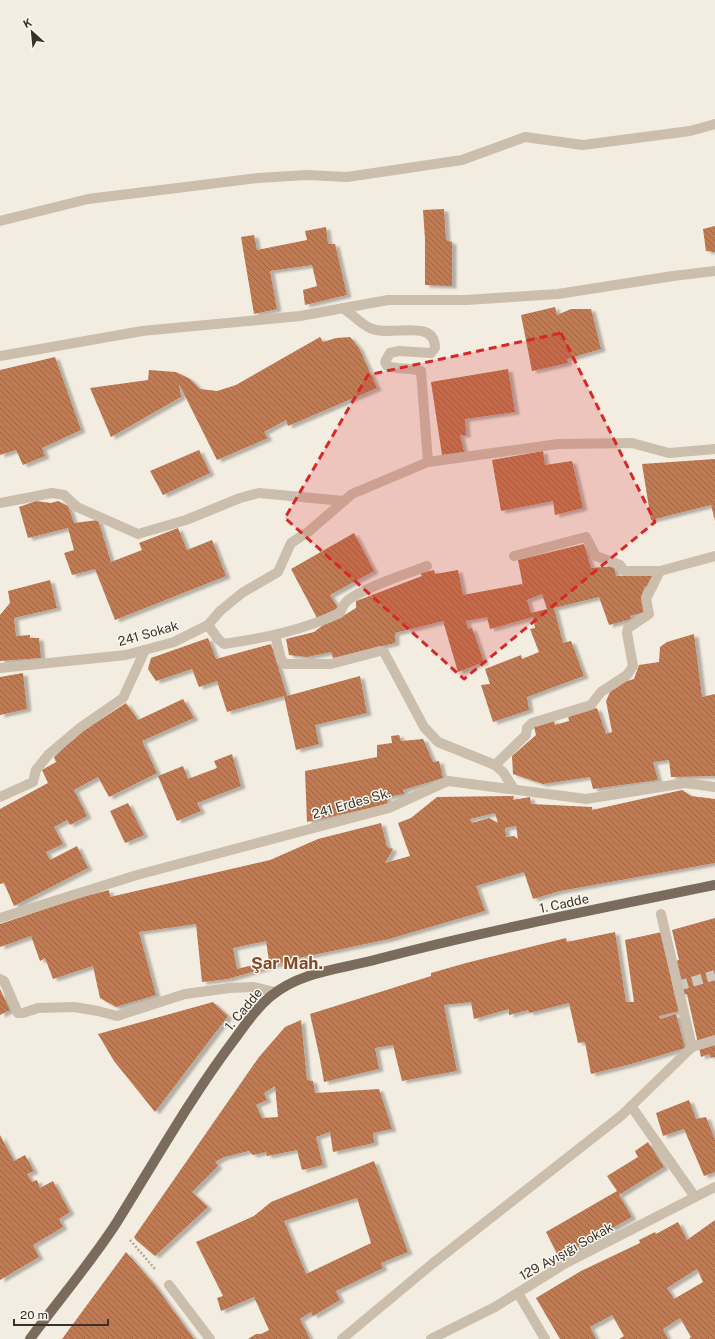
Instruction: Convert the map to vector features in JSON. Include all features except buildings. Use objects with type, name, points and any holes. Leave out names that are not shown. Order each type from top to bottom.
[{"type":"main road","name":"1. Cadde","points":[[30,1339],[115,1225],[217,1062],[257,1010],[275,992],[296,979],[311,974],[375,960],[447,941],[715,885]]},
{"type":"street","points":[[0,221],[88,198],[258,178],[307,175],[347,176],[462,160],[525,137],[583,144],[690,131],[715,124]]},
{"type":"street","points":[[0,356],[142,331],[300,316],[388,300],[466,300],[558,294],[715,271]]},
{"type":"street","points":[[343,308],[371,329],[390,332],[420,330],[430,333],[435,340],[435,348],[431,353],[399,351],[390,354],[385,362],[387,366],[393,368],[409,367],[421,370],[428,462]]},
{"type":"street","name":"241 Sokak","points":[[0,668],[126,655],[174,642],[208,625],[220,611],[242,592],[278,572],[291,543],[308,532],[352,494],[428,462],[558,444],[632,443],[669,453],[715,449]]},
{"type":"street","points":[[0,503],[52,493],[64,495],[77,507],[138,534],[186,520],[240,498],[259,493],[344,501]]},
{"type":"street","points":[[514,556],[586,537],[596,556],[620,565],[624,571],[660,571],[715,556]]},
{"type":"street","points":[[208,625],[218,640],[224,644],[275,635],[310,626],[340,613],[348,600],[371,588],[427,566]]},
{"type":"street","points":[[495,765],[526,735],[527,728],[532,722],[591,705],[601,692],[630,672],[633,666],[627,633],[628,628],[649,614],[646,599],[660,571]]},
{"type":"street","points":[[275,635],[281,659],[285,664],[331,664],[380,651],[384,652],[424,727],[438,742],[495,765],[503,772],[514,789]]},
{"type":"street","points":[[0,797],[33,782],[36,770],[49,754],[80,727],[123,698],[145,650]]},
{"type":"street","name":"241 Erdes Sk.","points":[[0,918],[137,875],[389,808],[448,781],[586,799],[685,783],[715,787]]},
{"type":"street","points":[[661,914],[692,1047]]},
{"type":"street","points":[[0,979],[4,981],[18,1013],[23,1013],[38,1008],[74,1007],[117,1016],[185,994],[230,988],[254,987],[275,992]]},
{"type":"street","points":[[342,1339],[432,1264],[631,1106],[692,1047],[715,1040]]},
{"type":"street","points":[[631,1106],[695,1197]]},
{"type":"street","name":"129 Ayışığı Sokak","points":[[431,1339],[495,1307],[566,1263],[715,1187]]},
{"type":"street","points":[[169,1285],[210,1339]]},
{"type":"street","points":[[518,1293],[545,1339]]},
{"type":"path","points":[[133,1243],[169,1285]]},
{"type":"highlighted area","points":[[561,333],[655,522],[464,679],[285,518],[368,375]]},
{"type":"tunnel","points":[[678,986],[715,975]]},
{"type":"district","name":"Şar Mah.","points":[[287,963]]}]
